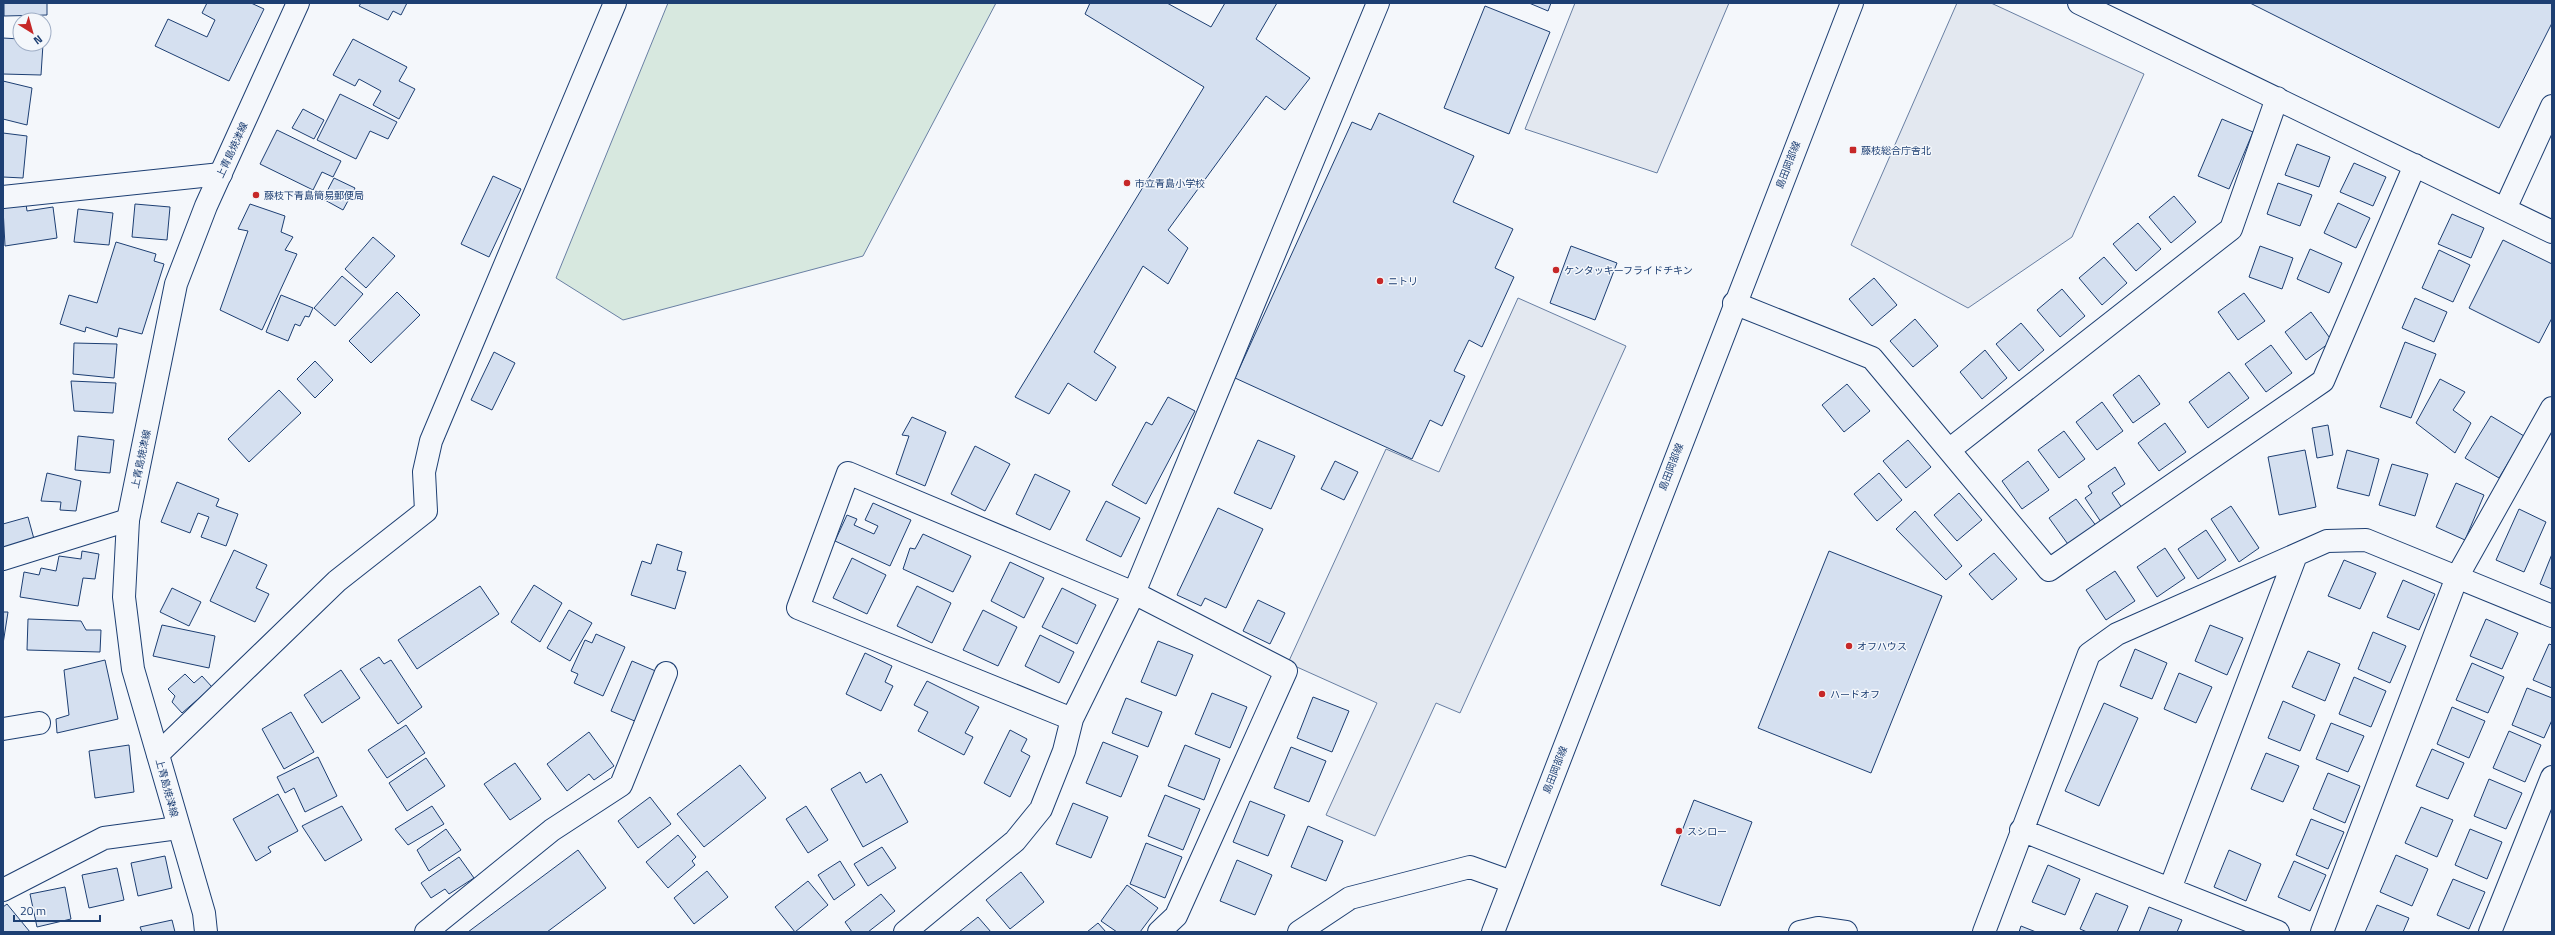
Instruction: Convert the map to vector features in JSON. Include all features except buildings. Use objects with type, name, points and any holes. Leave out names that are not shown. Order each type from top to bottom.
[{"type":"street","name":"上青島焼津線","points":[[206,932],[204,913],[178,828],[133,669],[124,597],[128,520],[176,284],[221,174],[298,3]]},
{"type":"street","points":[[158,754],[336,582],[426,511],[424,472],[432,441],[615,3]]},
{"type":"street","points":[[910,930],[1015,841],[1041,809],[1064,751],[1072,719],[1134,593],[1378,3]]},
{"type":"street","name":"島田岡部線","points":[[1493,932],[1734,304],[1852,3]]},
{"type":"street","points":[[2079,3],[2552,232]]},
{"type":"street","points":[[1949,450],[2231,229],[2277,98]]},
{"type":"street","points":[[2505,209],[2552,106]]},
{"type":"street","points":[[1734,304],[1872,358],[2049,570],[2323,381],[2415,165]]},
{"type":"street","points":[[3,197],[221,174]]},
{"type":"street","points":[[2322,932],[2457,577],[2552,408]]},
{"type":"street","points":[[1072,719],[798,608],[848,473],[1134,593],[1286,671],[1176,916],[1159,932]]},
{"type":"street","points":[[3,559],[128,520]]},
{"type":"street","points":[[1984,932],[2021,830],[2089,654],[2117,634],[2327,541],[2366,540],[2552,616]]},
{"type":"street","points":[[2170,889],[2296,555]]},
{"type":"street","points":[[426,932],[552,830],[621,785],[666,673]]},
{"type":"street","points":[[3,729],[39,723]]},
{"type":"street","points":[[2490,932],[2552,776]]},
{"type":"street","points":[[4,888],[104,838],[178,828]]},
{"type":"street","points":[[2021,830],[2278,932]]},
{"type":"street","points":[[1299,932],[1350,898],[1470,867],[1512,882]]},
{"type":"street","points":[[1800,932],[1818,928],[1846,932]]},
{"type":"shaded area","points":[[668,3],[996,3],[863,256],[623,320],[556,278]]},
{"type":"shaded area","points":[[1575,3],[1729,3],[1657,173],[1525,129]]},
{"type":"shaded area","points":[[1957,3],[1991,3],[2144,74],[2072,237],[1968,308],[1851,245]]},
{"type":"shaded area","points":[[1518,298],[1626,346],[1460,713],[1436,703],[1375,836],[1326,815],[1377,703],[1288,663],[1386,449],[1439,472]]},
{"type":"place","name":"藤枝総合庁舎北","points":[[1853,150]]},
{"type":"place","name":"市立青島小学校","points":[[1127,183]]},
{"type":"place","name":"藤枝下青島簡易郵便局","points":[[256,195]]},
{"type":"place","name":"ケンタッキーフライドチキン","points":[[1556,270]]},
{"type":"place","name":"ニトリ","points":[[1380,281]]},
{"type":"place","name":"オフハウス","points":[[1849,646]]},
{"type":"place","name":"ハードオフ","points":[[1822,694]]},
{"type":"place","name":"スシロー","points":[[1679,831]]}]
